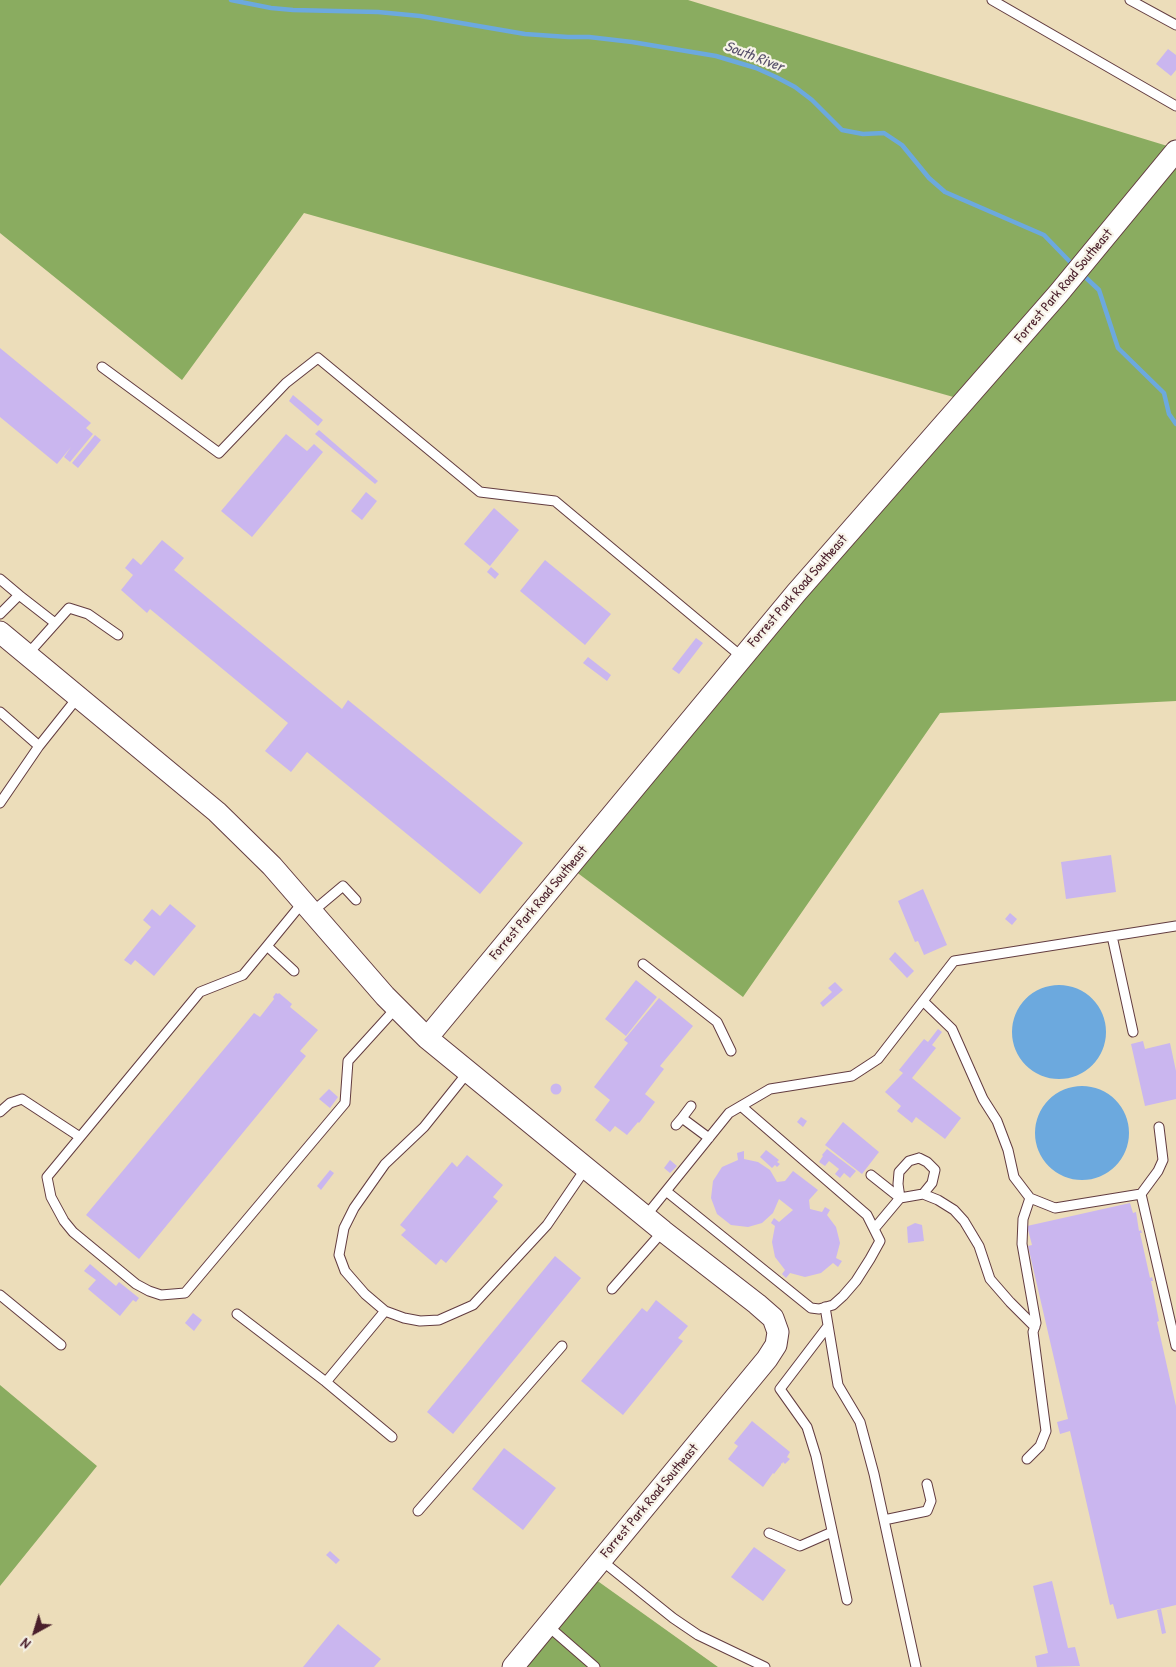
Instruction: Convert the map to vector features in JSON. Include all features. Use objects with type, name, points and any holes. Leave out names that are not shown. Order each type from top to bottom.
[{"type":"street","name":"Forrest Park Road Southeast","points":[[427,1038],[802,585],[1058,294],[1176,151]]},
{"type":"street","points":[[0,632],[217,812],[272,866],[397,1007],[427,1038],[663,1231]]},
{"type":"street","name":"Forrest Park Road Southeast","points":[[513,1667],[767,1359],[776,1345],[778,1332],[772,1318],[757,1304],[663,1231]]},
{"type":"lane","points":[[992,0],[1176,106]]},
{"type":"lane","points":[[1130,0],[1176,25]]},
{"type":"lane","points":[[102,367],[218,453],[286,384],[318,358],[480,492],[555,501],[743,657]]},
{"type":"lane","points":[[0,579],[55,623]]},
{"type":"lane","points":[[0,614],[19,595]]},
{"type":"lane","points":[[27,655],[69,608],[88,614],[118,635]]},
{"type":"lane","points":[[0,803],[39,746],[78,697]]},
{"type":"lane","points":[[0,712],[39,746]]},
{"type":"lane","points":[[356,900],[343,886],[307,907],[267,946],[243,975],[200,992],[47,1177],[51,1197],[64,1221],[73,1232],[136,1284],[161,1295],[185,1293],[345,1103],[348,1061],[397,1007]]},
{"type":"lane","points":[[645,1217],[729,1113],[770,1090],[852,1076],[878,1059],[954,961],[1176,926]]},
{"type":"lane","points":[[1112,936],[1133,1032]]},
{"type":"lane","points":[[267,946],[294,971]]},
{"type":"lane","points":[[643,964],[717,1022],[732,1051]]},
{"type":"lane","points":[[923,1001],[952,1029],[983,1099],[997,1121],[1008,1150],[1014,1177],[1030,1198],[1055,1208],[1141,1194],[1158,1171],[1163,1160],[1160,1127]]},
{"type":"lane","points":[[468,1072],[424,1127],[385,1164],[354,1208],[344,1228],[340,1255],[345,1271],[365,1294],[385,1311],[404,1318],[420,1321],[439,1320],[473,1305],[546,1225],[586,1168]]},
{"type":"lane","points":[[0,1112],[10,1103],[22,1099],[80,1137]]},
{"type":"lane","points":[[691,1106],[679,1121],[708,1138]]},
{"type":"lane","points":[[666,1191],[811,1308],[833,1305],[843,1296],[856,1281],[880,1241],[868,1215],[741,1106]]},
{"type":"lane","points":[[900,1198],[899,1172],[909,1161],[919,1158],[927,1162],[935,1170],[932,1183],[923,1194]]},
{"type":"lane","points":[[871,1175],[900,1198]]},
{"type":"lane","points":[[874,1229],[900,1198],[923,1194],[938,1200],[954,1210],[964,1221],[979,1246],[990,1279],[1035,1327]]},
{"type":"lane","points":[[1141,1194],[1176,1346]]},
{"type":"lane","points":[[1027,1459],[1040,1446],[1046,1431],[1033,1332],[1036,1323],[1022,1244],[1023,1219],[1030,1198]]},
{"type":"lane","points":[[612,1289],[663,1231]]},
{"type":"lane","points":[[0,1295],[61,1345]]},
{"type":"lane","points":[[825,1307],[838,1385],[860,1422],[874,1474],[916,1667]]},
{"type":"lane","points":[[326,1382],[385,1311]]},
{"type":"lane","points":[[237,1314],[326,1382],[392,1437]]},
{"type":"lane","points":[[828,1326],[780,1389],[807,1427],[816,1456],[847,1600]]},
{"type":"lane","points":[[418,1511],[562,1346]]},
{"type":"lane","points":[[884,1520],[927,1510],[931,1501],[927,1484]]},
{"type":"lane","points":[[769,1533],[800,1546],[832,1532]]},
{"type":"lane","points":[[601,1560],[673,1618],[698,1635],[765,1667]]},
{"type":"lane","points":[[547,1626],[595,1667]]},
{"type":"green space","points":[[0,0],[688,0],[1174,148],[1176,146],[1176,701],[940,713],[743,997],[563,862],[964,400],[304,213],[182,380],[0,233]]},
{"type":"green space","points":[[0,1385],[97,1466],[0,1586]]},
{"type":"green space","points":[[592,1577],[718,1667],[509,1667]]},
{"type":"water","points":[[1059,985],[1077,989],[1092,999],[1102,1014],[1106,1032],[1102,1050],[1092,1065],[1077,1075],[1059,1079],[1041,1075],[1026,1065],[1016,1050],[1012,1032],[1016,1014],[1026,999],[1041,989]]},
{"type":"water","points":[[1082,1086],[1100,1090],[1115,1100],[1125,1115],[1129,1133],[1125,1151],[1115,1166],[1100,1176],[1082,1180],[1064,1176],[1049,1166],[1039,1151],[1035,1133],[1039,1115],[1049,1100],[1064,1090]]},
{"type":"building","points":[[1168,49],[1176,55],[1176,70],[1171,76],[1156,64]]},
{"type":"building","points":[[0,348],[91,423],[86,428],[93,434],[70,462],[64,457],[71,447],[57,464],[0,417]]},
{"type":"building","points":[[293,395],[323,420],[318,426],[289,401]]},
{"type":"building","points":[[319,430],[378,481],[375,484],[315,434]]},
{"type":"building","points":[[286,434],[307,451],[314,444],[323,452],[252,537],[221,511]]},
{"type":"building","points":[[95,435],[101,440],[78,468],[72,463]]},
{"type":"building","points":[[366,492],[377,501],[362,520],[351,511]]},
{"type":"building","points":[[494,508],[519,530],[490,566],[464,544]]},
{"type":"building","points":[[162,540],[184,558],[174,570],[342,709],[348,700],[523,843],[480,894],[307,752],[291,772],[265,751],[288,723],[150,609],[147,613],[121,590],[133,575],[125,568],[133,558],[141,565]]},
{"type":"building","points":[[545,560],[611,614],[585,645],[520,591]]},
{"type":"building","points":[[491,567],[499,574],[495,579],[487,572]]},
{"type":"building","points":[[696,638],[703,643],[679,674],[672,669]]},
{"type":"building","points":[[588,657],[611,675],[607,681],[583,663]]},
{"type":"building","points":[[1111,855],[1116,892],[1066,899],[1061,862]]},
{"type":"building","points":[[923,889],[947,945],[924,955],[918,941],[915,942],[898,901]]},
{"type":"building","points":[[170,904],[196,926],[154,976],[135,960],[131,965],[124,960],[151,927],[143,920],[152,909],[160,916]]},
{"type":"building","points":[[1010,913],[1017,919],[1012,925],[1005,919]]},
{"type":"building","points":[[895,952],[914,971],[907,978],[889,959]]},
{"type":"building","points":[[636,980],[657,997],[626,1036],[605,1019]]},
{"type":"building","points":[[835,982],[843,990],[823,1007],[820,1003],[832,992],[828,988]]},
{"type":"building","points":[[276,993],[279,993],[292,1004],[290,1007],[318,1030],[300,1051],[306,1056],[139,1259],[86,1215],[254,1013],[260,1017],[274,999],[273,997]]},
{"type":"building","points":[[659,998],[693,1026],[660,1066],[664,1069],[645,1094],[655,1102],[639,1123],[627,1135],[615,1126],[610,1132],[595,1120],[610,1100],[594,1087],[628,1043],[624,1040]]},
{"type":"building","points":[[938,1029],[942,1032],[932,1045],[936,1048],[912,1078],[961,1118],[945,1139],[916,1117],[912,1123],[897,1111],[901,1106],[885,1092],[903,1073],[899,1070],[924,1039],[928,1042]]},
{"type":"building","points":[[1143,1041],[1145,1049],[1170,1043],[1176,1071],[1176,1099],[1145,1106],[1131,1044]]},
{"type":"building","points":[[554,1084],[558,1084],[561,1089],[560,1093],[554,1094],[551,1091],[551,1087]]},
{"type":"building","points":[[329,1089],[338,1097],[330,1108],[319,1099]]},
{"type":"building","points":[[801,1117],[807,1121],[803,1127],[797,1122]]},
{"type":"building","points":[[843,1122],[879,1152],[862,1174],[825,1145]]},
{"type":"building","points":[[827,1149],[856,1171],[850,1178],[844,1173],[840,1178],[835,1174],[839,1169],[829,1161],[825,1166],[819,1162]]},
{"type":"building","points":[[766,1150],[779,1160],[777,1162],[780,1164],[777,1167],[775,1165],[772,1168],[760,1157]]},
{"type":"building","points":[[744,1151],[744,1159],[758,1162],[770,1170],[777,1182],[785,1181],[793,1171],[818,1190],[809,1200],[810,1209],[822,1212],[825,1207],[830,1210],[827,1215],[836,1227],[840,1243],[836,1258],[842,1261],[838,1267],[833,1263],[821,1273],[805,1277],[790,1273],[786,1278],[782,1274],[785,1270],[775,1257],[772,1242],[775,1226],[771,1223],[774,1218],[779,1222],[793,1210],[779,1199],[773,1213],[762,1223],[748,1227],[731,1225],[717,1214],[711,1198],[713,1181],[722,1167],[738,1160],[737,1153]]},
{"type":"building","points":[[467,1155],[503,1185],[493,1197],[498,1201],[446,1263],[441,1259],[436,1265],[401,1235],[406,1230],[400,1225],[452,1162],[457,1167]]},
{"type":"building","points":[[670,1160],[677,1166],[670,1173],[664,1168]]},
{"type":"building","points":[[330,1170],[334,1173],[321,1190],[317,1186]]},
{"type":"building","points":[[1130,1203],[1133,1213],[1136,1212],[1139,1231],[1141,1230],[1142,1233],[1140,1233],[1150,1278],[1152,1277],[1153,1281],[1151,1281],[1159,1321],[1157,1322],[1176,1406],[1176,1605],[1117,1619],[1113,1604],[1110,1605],[1070,1431],[1060,1434],[1057,1422],[1068,1419],[1028,1246],[1032,1245],[1027,1226]]},
{"type":"building","points":[[915,1223],[922,1225],[924,1241],[908,1243],[907,1227]]},
{"type":"building","points":[[555,1256],[581,1278],[453,1434],[427,1412]]},
{"type":"building","points":[[90,1264],[116,1286],[119,1282],[139,1298],[136,1302],[133,1300],[120,1316],[88,1289],[96,1280],[84,1271]]},
{"type":"building","points":[[656,1300],[688,1326],[678,1338],[683,1341],[623,1415],[581,1381],[642,1308],[647,1312]]},
{"type":"building","points":[[193,1313],[202,1320],[194,1331],[185,1323]]},
{"type":"building","points":[[752,1421],[790,1452],[787,1457],[790,1459],[785,1464],[781,1463],[763,1487],[728,1459],[738,1446],[734,1443]]},
{"type":"building","points":[[504,1448],[556,1488],[523,1530],[472,1489]]},
{"type":"building","points":[[754,1547],[786,1570],[763,1601],[731,1577]]},
{"type":"building","points":[[330,1551],[340,1560],[336,1564],[326,1555]]},
{"type":"building","points":[[1052,1581],[1068,1648],[1075,1647],[1080,1666],[1037,1667],[1035,1656],[1048,1653],[1033,1586]]},
{"type":"building","points":[[1161,1609],[1166,1633],[1162,1634],[1157,1610]]},
{"type":"building","points":[[338,1624],[381,1659],[374,1667],[303,1667]]},
{"type":"waterway","name":"South River","points":[[231,0],[271,8],[378,12],[420,16],[525,34],[589,37],[632,42],[716,56],[756,68],[795,87],[812,100],[842,130],[863,134],[884,133],[902,145],[929,178],[945,192],[1044,235],[1074,266]]},
{"type":"waterway","name":"South River","points":[[1083,275],[1099,290],[1118,348],[1164,393],[1169,414],[1176,424]]}]
